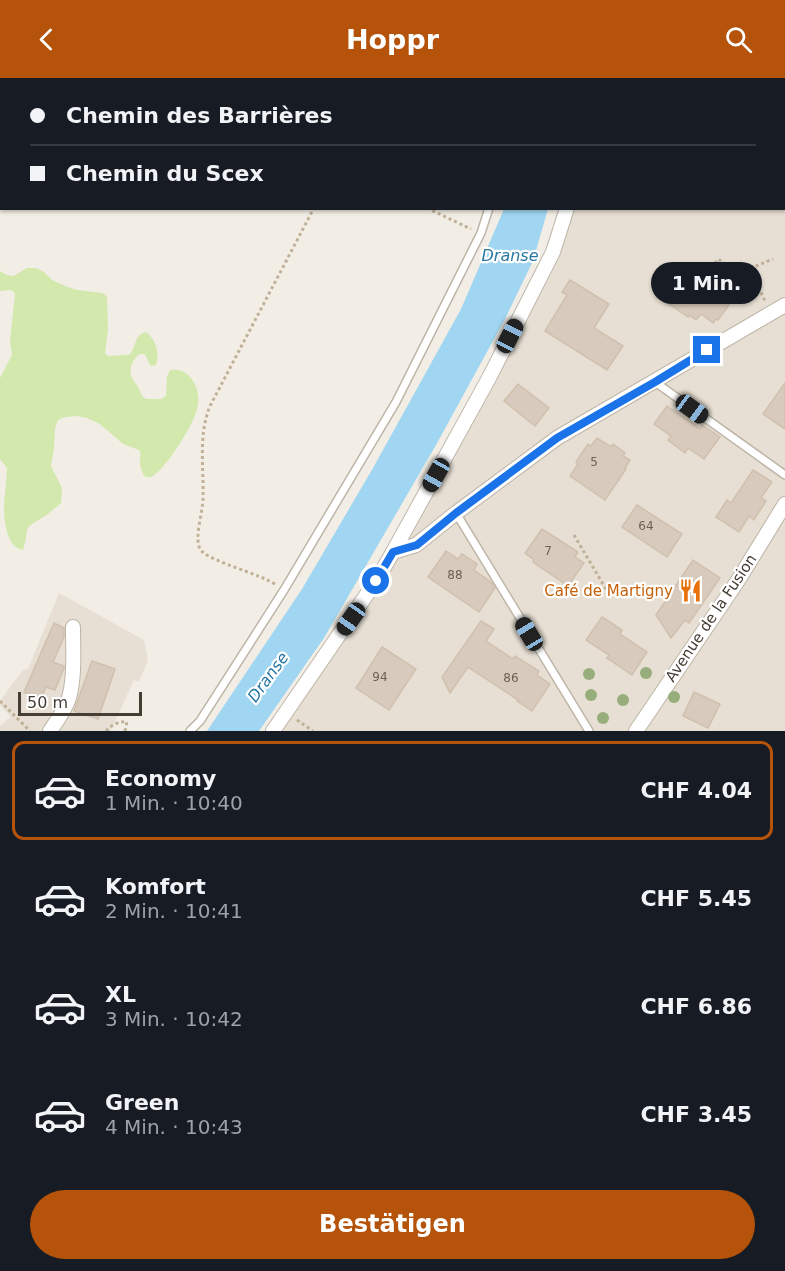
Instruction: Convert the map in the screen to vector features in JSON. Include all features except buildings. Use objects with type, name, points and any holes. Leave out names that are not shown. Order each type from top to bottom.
[{"type":"street","points":[[273,731],[376,581],[393,552],[495,367],[552,252],[566,210]]},
{"type":"street","points":[[393,552],[417,545],[557,438],[785,305]]},
{"type":"street","name":"Avenue de la Fusion","points":[[636,731],[737,582],[785,504]]},
{"type":"street","points":[[50,731],[69,699],[72,678],[73,627]]},
{"type":"lane","points":[[190,731],[201,721],[284,590],[396,402],[481,233],[488,210]]},
{"type":"lane","points":[[655,382],[785,475]]},
{"type":"lane","points":[[456,513],[589,731]]},
{"type":"path","points":[[284,590],[261,577],[208,556],[200,550],[198,539],[203,500],[202,449],[206,416],[210,406],[313,210]]},
{"type":"path","points":[[431,210],[481,233]]},
{"type":"path","points":[[739,273],[773,259]]},
{"type":"path","points":[[698,288],[718,260],[760,290],[768,308]]},
{"type":"path","points":[[574,535],[610,596]]},
{"type":"path","points":[[0,702],[30,731]]},
{"type":"path","points":[[106,731],[117,723],[127,722],[125,731]]},
{"type":"shaded area","points":[[572,210],[785,210],[785,731],[282,731],[388,568]]},
{"type":"shaded area","points":[[59,593],[144,640],[148,660],[139,682],[134,680],[110,731],[0,731],[0,726],[11,717],[0,705],[0,701],[22,671],[28,669]]},
{"type":"green space","points":[[27,268],[36,268],[65,286],[103,293],[107,297],[108,329],[105,354],[109,356],[129,355],[139,336],[146,332],[149,335],[156,347],[158,356],[156,365],[151,366],[144,354],[139,354],[131,368],[131,375],[144,398],[161,399],[166,396],[167,377],[170,370],[176,370],[184,372],[191,378],[197,389],[198,401],[195,416],[179,445],[165,464],[149,477],[144,476],[142,471],[139,450],[123,444],[100,424],[77,416],[58,420],[51,466],[62,488],[61,503],[29,526],[23,550],[13,544],[6,528],[4,503],[7,468],[0,459],[0,378],[12,355],[10,341],[15,294],[10,290],[0,291],[0,271],[11,276]]},
{"type":"water","name":"Dranse","points":[[504,210],[548,210],[533,261],[505,319],[436,445],[324,638],[259,731],[207,731],[302,589],[373,468],[461,309]]},
{"type":"place","name":"Café de Martigny","points":[[691,591]]},
{"type":"route","points":[[376,581],[393,552],[417,545],[526,460],[572,428],[707,350]]}]
